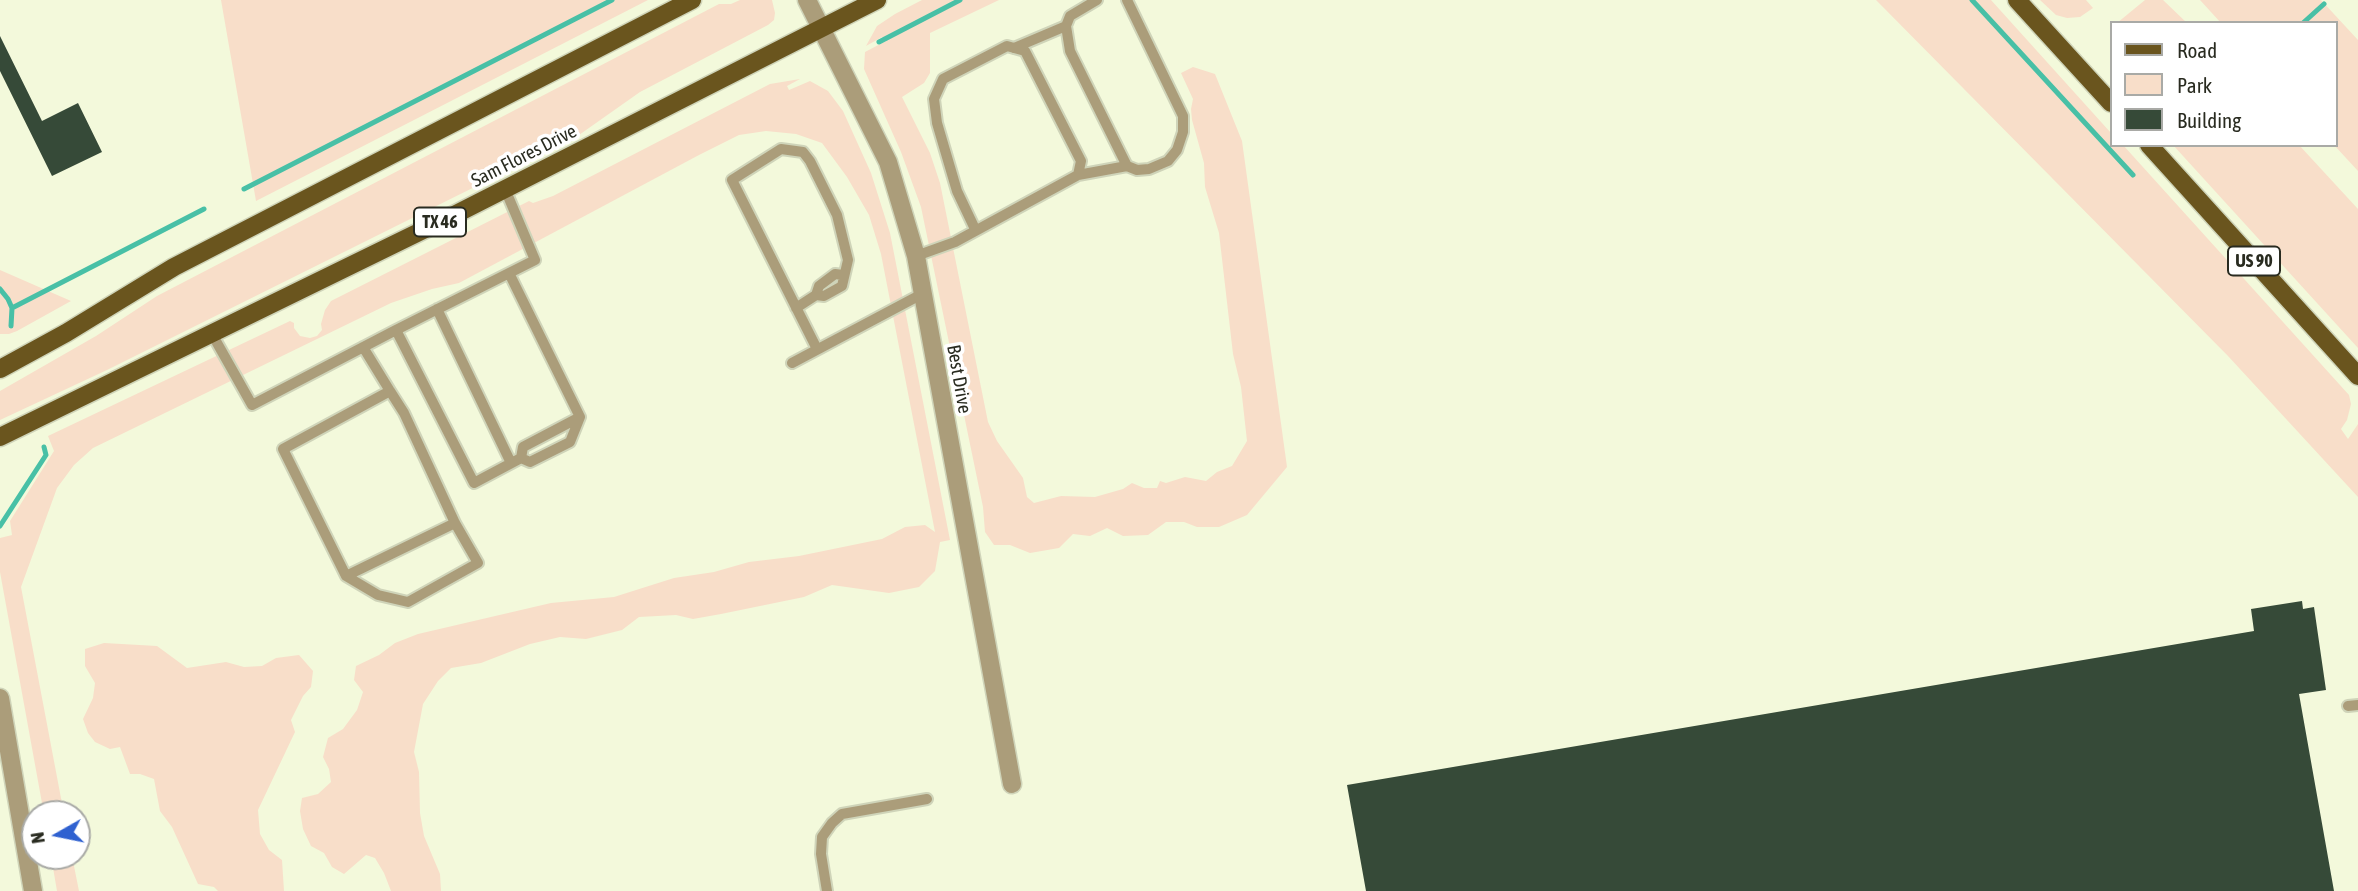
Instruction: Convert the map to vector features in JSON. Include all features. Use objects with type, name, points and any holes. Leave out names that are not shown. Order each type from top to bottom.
[{"type":"main road","points":[[0,369],[66,333],[174,267],[692,0]]},
{"type":"main road","name":"Sam Flores Drive","points":[[0,437],[505,189],[877,0]]},
{"type":"main road","points":[[2017,0],[2110,102]]},
{"type":"main road","name":"US 90","points":[[2151,147],[2358,376]]},
{"type":"street","name":"Best Drive","points":[[807,0],[888,162],[916,256],[1012,784]]},
{"type":"street","points":[[0,698],[33,891]]},
{"type":"lane","points":[[1097,0],[1070,16],[1066,26],[1069,51],[1127,166]]},
{"type":"lane","points":[[916,256],[955,242],[1078,175],[1127,166],[1137,170],[1149,169],[1168,161],[1177,150],[1184,132],[1183,116],[1127,0]]},
{"type":"lane","points":[[1014,48],[1066,26]]},
{"type":"lane","points":[[975,229],[957,191],[937,123],[934,99],[943,79],[1007,46],[1025,51],[1082,161],[1078,175]]},
{"type":"lane","points":[[796,308],[816,295],[819,286],[835,274],[843,275],[848,260],[837,215],[810,161],[803,152],[781,149],[732,180],[796,308],[817,349]]},
{"type":"lane","points":[[212,334],[252,405],[535,260],[505,189]]},
{"type":"lane","points":[[396,330],[474,483],[516,461],[530,463],[570,442],[580,417],[509,273]]},
{"type":"lane","points":[[792,363],[922,294]]},
{"type":"lane","points":[[437,309],[516,461]]},
{"type":"lane","points":[[363,347],[404,413],[455,523],[478,563],[408,602],[378,595],[346,576],[283,449],[390,391]]},
{"type":"lane","points":[[516,461],[523,447],[580,417]]},
{"type":"lane","points":[[346,576],[455,523]]},
{"type":"lane","points":[[827,891],[821,854],[822,837],[832,823],[842,814],[927,799]]},
{"type":"green space","points":[[221,0],[648,0],[256,201]]},
{"type":"green space","points":[[740,0],[772,0],[774,20],[640,92],[579,135],[107,370],[0,420],[0,391],[96,336],[157,296],[719,4],[731,4]]},
{"type":"green space","points":[[922,0],[999,0],[930,33],[930,73],[924,83],[902,97],[930,153],[940,183],[988,422],[997,441],[1023,478],[1027,497],[1034,503],[1061,496],[1095,497],[1123,489],[1132,483],[1144,488],[1157,488],[1160,481],[1166,483],[1185,477],[1206,481],[1217,472],[1232,466],[1247,441],[1241,387],[1233,354],[1219,233],[1205,187],[1204,163],[1192,120],[1193,99],[1181,73],[1193,67],[1215,74],[1242,141],[1287,467],[1247,515],[1219,527],[1166,522],[1148,535],[1123,536],[1107,528],[1090,536],[1073,534],[1059,548],[1030,553],[1010,545],[994,545],[985,532],[983,507],[921,207],[901,152],[864,69],[865,52],[886,41],[882,37],[866,46],[877,26]]},
{"type":"green space","points":[[1876,0],[1991,0],[2110,132],[2110,147],[2125,147],[2349,395],[2351,404],[2347,420],[2341,429],[2348,439],[2358,424],[2358,497],[2228,356]]},
{"type":"green space","points":[[2040,0],[2086,0],[2093,8],[2080,17],[2067,18],[2056,15]]},
{"type":"green space","points":[[2145,0],[2163,0],[2185,21],[2119,21]]},
{"type":"green space","points":[[2200,0],[2321,0],[2358,40],[2358,171],[2336,147],[2337,21],[2219,21]]},
{"type":"green space","points":[[800,79],[787,86],[789,90],[810,81],[828,91],[843,111],[871,173],[890,233],[950,540],[940,542],[935,571],[919,587],[889,593],[832,585],[804,597],[693,619],[676,615],[639,617],[622,630],[586,639],[560,637],[530,644],[481,663],[451,668],[438,681],[423,704],[414,752],[419,772],[420,813],[424,836],[440,874],[441,891],[391,891],[375,858],[366,855],[344,874],[332,867],[324,853],[311,846],[303,829],[300,811],[302,798],[318,794],[331,782],[323,757],[328,738],[343,729],[357,710],[363,692],[354,680],[356,666],[379,655],[395,643],[418,634],[551,603],[614,597],[674,578],[882,539],[905,527],[925,525],[935,532],[881,254],[869,215],[847,177],[822,143],[796,134],[766,131],[739,135],[459,283],[391,303],[93,448],[74,465],[57,488],[21,587],[61,800],[41,800],[0,572],[0,538],[12,535],[10,521],[54,451],[48,436],[290,321],[294,323],[300,336],[317,336],[322,330],[325,310],[331,301],[529,201],[533,203],[553,196],[770,84]]},
{"type":"green space","points":[[2175,147],[2301,147],[2358,209],[2358,348]]},
{"type":"green space","points":[[0,270],[71,301],[17,331],[0,334]]},
{"type":"green space","points":[[104,643],[157,646],[187,668],[226,662],[244,667],[262,666],[276,658],[299,655],[313,671],[311,687],[303,696],[291,720],[295,732],[258,810],[260,834],[269,850],[282,860],[284,891],[218,891],[214,887],[198,884],[172,827],[160,811],[154,779],[130,774],[120,747],[110,749],[95,742],[88,733],[83,719],[93,698],[95,683],[85,666],[85,649]]},
{"type":"green space","points":[[53,870],[75,870],[79,891],[57,891]]},
{"type":"building","points":[[0,36],[42,121],[78,103],[102,152],[52,176],[0,71]]},
{"type":"building","points":[[2302,601],[2303,609],[2314,607],[2326,690],[2299,694],[2334,891],[1366,891],[1347,785],[2254,631],[2251,609]]},
{"type":"waterway","points":[[244,189],[612,0]]},
{"type":"waterway","points":[[879,42],[960,0]]},
{"type":"waterway","points":[[1972,0],[2133,175]]},
{"type":"waterway","points":[[2305,21],[2324,4]]},
{"type":"waterway","points":[[12,308],[204,209]]},
{"type":"waterway","points":[[0,289],[12,308],[11,326]]},
{"type":"waterway","points":[[0,526],[46,455],[44,447]]}]
